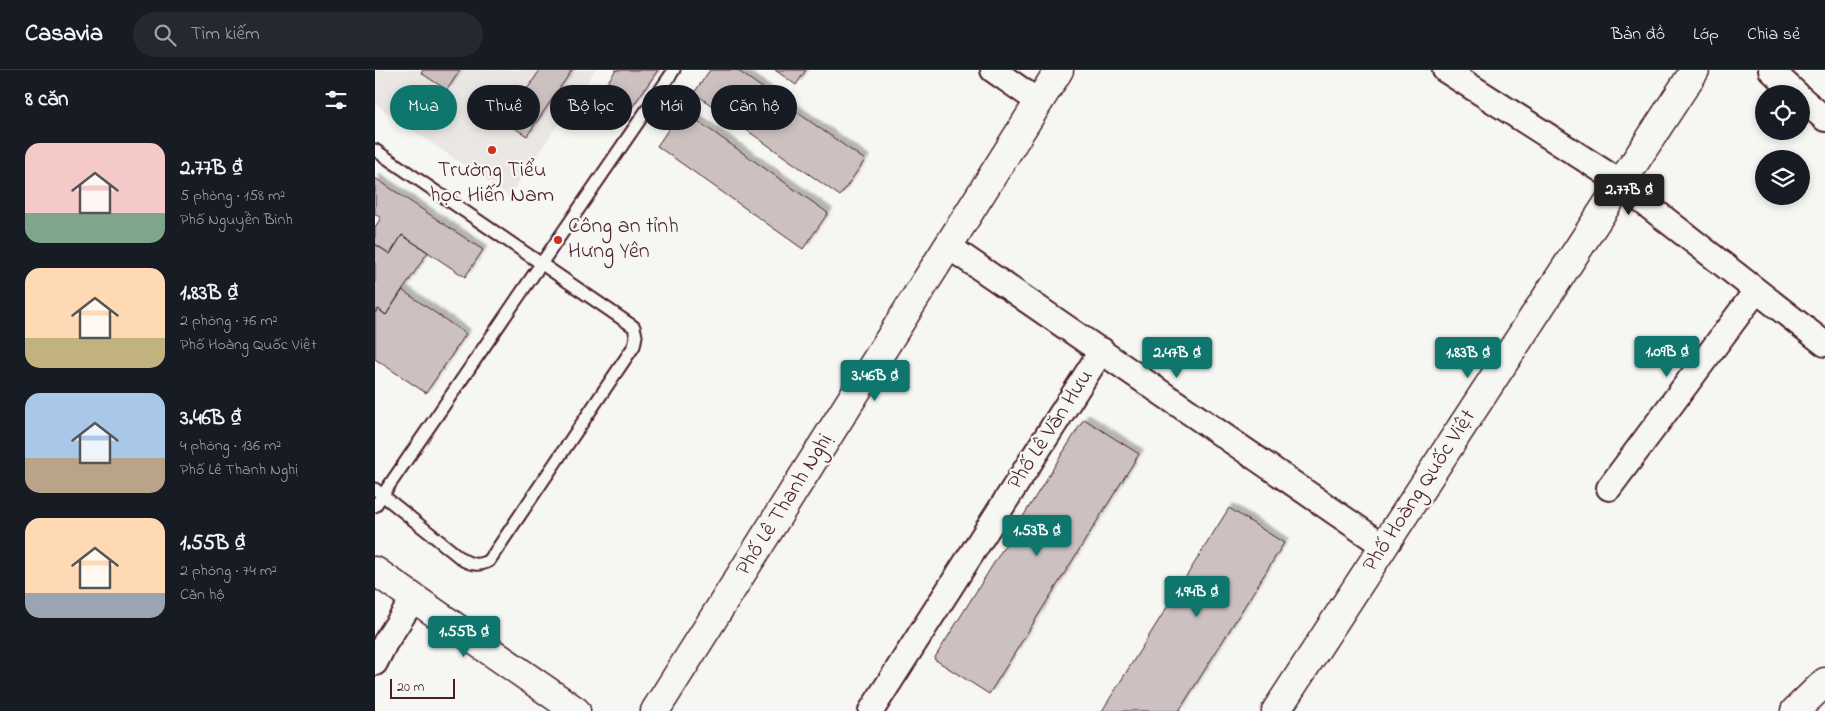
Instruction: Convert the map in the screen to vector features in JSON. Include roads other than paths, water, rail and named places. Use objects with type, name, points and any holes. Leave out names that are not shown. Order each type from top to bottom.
[{"type":"street","points":[[993,70],[1039,102]]},
{"type":"street","name":"Phố Lê Thanh Nghị","points":[[655,711],[1059,70]]},
{"type":"street","points":[[1445,70],[1606,173],[1825,344]]},
{"type":"street","name":"Phố Hoàng Quốc Việt","points":[[1276,711],[1695,70]]},
{"type":"street","points":[[1771,70],[1787,85]]},
{"type":"street","points":[[1810,106],[1825,119]]},
{"type":"street","points":[[948,246],[1102,350],[1384,546]]},
{"type":"street","points":[[1609,488],[1756,290]]},
{"type":"street","name":"Phố Lê Văn Hưu","points":[[871,711],[1102,350]]},
{"type":"street","points":[[375,571],[576,711]]},
{"type":"street","points":[[375,663],[385,643],[414,598]]},
{"type":"street","points":[[1795,711],[1825,682]]},
{"type":"lane","points":[[375,506],[379,492],[541,263],[674,70]]},
{"type":"lane","points":[[375,150],[634,327],[635,336],[633,346],[489,560],[480,565],[471,564],[463,560],[379,492]]},
{"type":"place","name":"Trường Tiểu học Hiến Nam","points":[[492,150]]},
{"type":"place","name":"Công an tỉnh Hưng Yên","points":[[558,240]]}]
